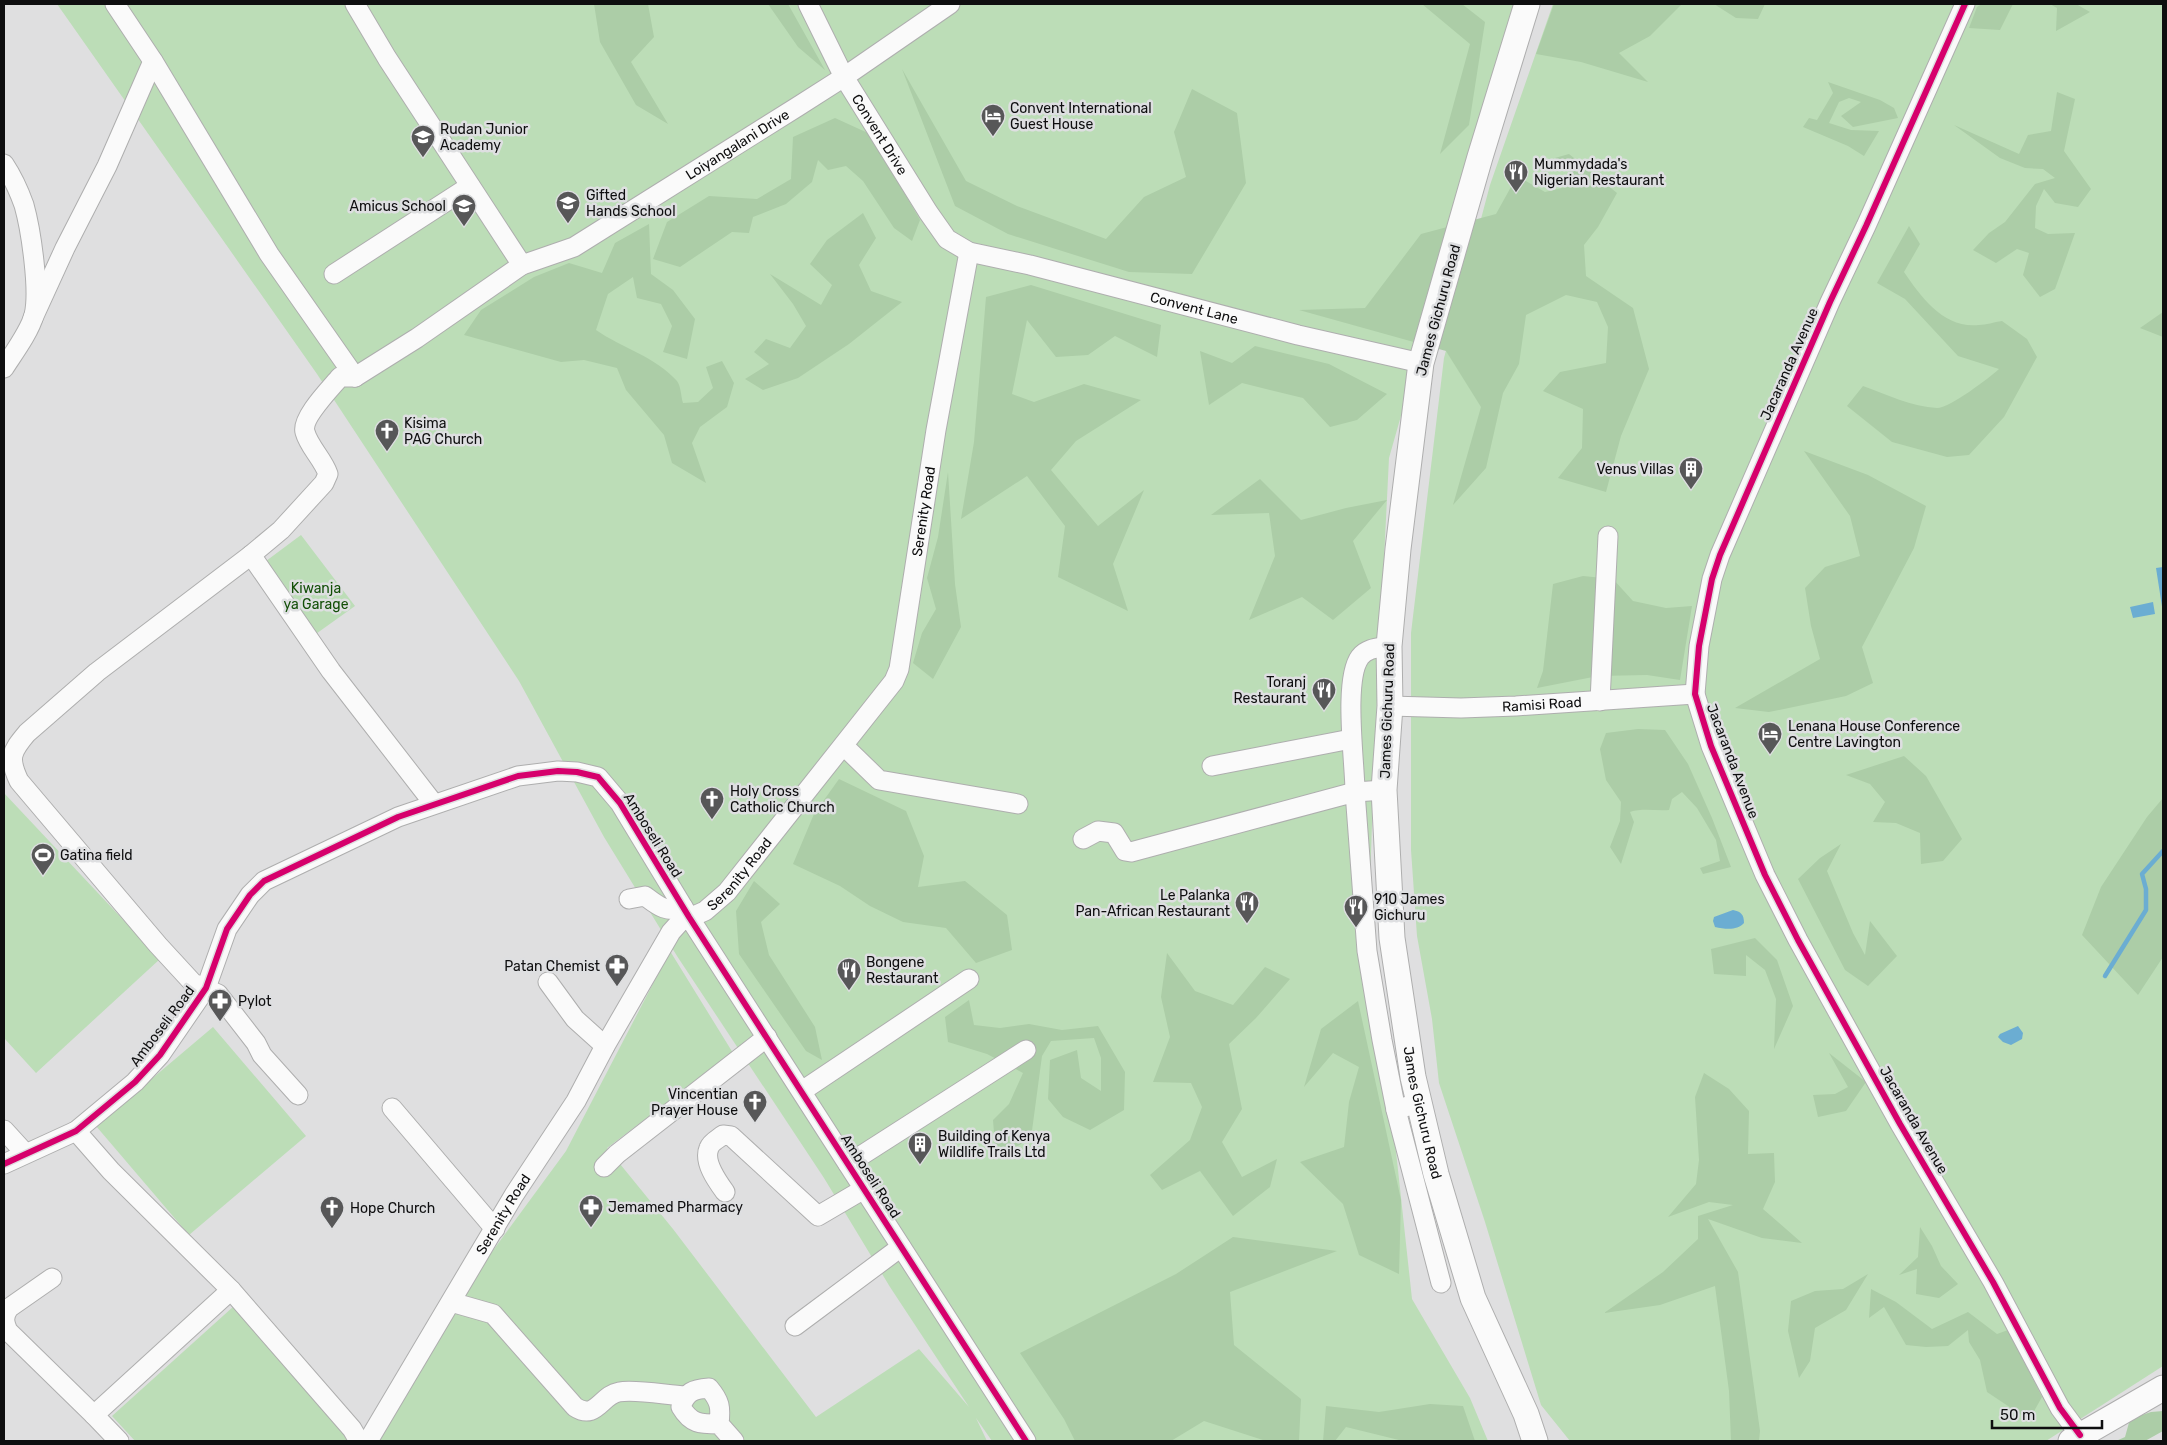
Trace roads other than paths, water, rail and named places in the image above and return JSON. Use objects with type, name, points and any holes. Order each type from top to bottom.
[{"type":"main road","name":"James Gichuru Road","points":[[1527,4],[1480,157],[1421,363],[1388,646],[1390,706],[1384,790],[1392,928],[1413,1077],[1408,1106],[1436,1174],[1473,1298],[1526,1414],[1535,1441]]},
{"type":"main road","points":[[2076,1438],[2163,1388]]},
{"type":"main road","name":"James Gichuru Road","points":[[1526,1414],[1552,1441]]},
{"type":"street","points":[[115,4],[153,61],[269,254],[355,377]]},
{"type":"street","points":[[355,4],[522,265]]},
{"type":"street","name":"Convent Drive","points":[[808,4],[844,77],[942,233],[969,252]]},
{"type":"street","name":"Loiyangalani Drive","points":[[251,555],[281,530],[324,483],[328,474],[325,464],[305,433],[305,426],[312,412],[340,377],[355,377],[417,338],[522,265],[574,247],[844,77],[950,4]]},
{"type":"street","name":"Jacaranda Avenue","points":[[1966,4],[1814,337],[1720,555],[1712,579],[1699,646],[1695,694],[1712,746],[1754,851],[1798,940],[1900,1124],[1942,1192],[1993,1282],[2076,1438]]},
{"type":"street","points":[[4,368],[33,318],[65,248],[108,166],[153,61]]},
{"type":"street","points":[[4,164],[10,173],[24,206],[34,277],[36,304],[33,318]]},
{"type":"street","points":[[334,274],[470,186]]},
{"type":"street","name":"Convent Lane","points":[[969,252],[1030,265],[1298,335],[1421,363]]},
{"type":"street","name":"Serenity Road","points":[[368,1441],[495,1229],[576,1101],[605,1046],[671,932],[686,912],[705,911],[727,892],[889,690],[899,669],[933,448],[969,252]]},
{"type":"street","points":[[1600,700],[1608,536]]},
{"type":"street","points":[[298,1095],[262,1055],[256,1043],[218,994],[193,983],[158,945],[19,781],[12,766],[9,749],[17,744],[84,683],[251,555],[331,671],[434,804]]},
{"type":"street","points":[[1388,646],[1366,652],[1357,662],[1354,682],[1351,739],[1355,770],[1367,950],[1372,986],[1408,1106],[1441,1283]]},
{"type":"street","name":"Ramisi Road","points":[[1390,706],[1461,708],[1695,694]]},
{"type":"street","points":[[1212,766],[1351,739]]},
{"type":"street","points":[[844,746],[880,780],[1018,804]]},
{"type":"street","name":"Amboseli Road","points":[[4,1164],[25,1152],[76,1131],[136,1082],[160,1055],[206,988],[227,928],[250,896],[264,882],[368,830],[434,804],[518,776],[558,771],[577,772],[598,777],[620,803],[686,912],[901,1247],[1018,1439]]},
{"type":"street","points":[[1083,838],[1098,831],[1114,833],[1125,851],[1131,852],[1355,792],[1384,790]]},
{"type":"street","points":[[629,899],[645,896],[665,909],[686,912]]},
{"type":"street","points":[[802,1092],[969,979]]},
{"type":"street","points":[[548,982],[574,1019],[605,1046]]},
{"type":"street","points":[[1372,986],[1399,984]]},
{"type":"street","points":[[604,1167],[616,1154],[766,1037]]},
{"type":"street","points":[[848,1164],[1026,1050]]},
{"type":"street","points":[[392,1108],[495,1229]]},
{"type":"street","points":[[4,1130],[25,1152]]},
{"type":"street","points":[[76,1131],[111,1171],[232,1290],[352,1429],[359,1441]]},
{"type":"street","points":[[725,1192],[715,1179],[710,1166],[708,1149],[712,1143],[723,1135],[731,1136],[818,1216],[864,1189]]},
{"type":"street","points":[[795,1326],[901,1247]]},
{"type":"street","points":[[52,1278],[9,1308],[4,1315],[5,1324],[8,1331],[119,1441]]},
{"type":"street","points":[[94,1415],[232,1290]]},
{"type":"street","points":[[451,1302],[493,1314],[582,1412],[589,1411],[617,1392],[685,1396]]},
{"type":"street","points":[[719,1424],[703,1424],[688,1418],[681,1407],[685,1396],[695,1389],[708,1388],[718,1399],[720,1411],[719,1424],[734,1441]]},
{"type":"water","points":[[2163,567],[2163,613],[2156,568]]},
{"type":"water","points":[[2153,602],[2155,614],[2133,618],[2130,607]]},
{"type":"water","points":[[1733,910],[1742,914],[1744,923],[1741,926],[1727,929],[1715,927],[1714,917]]},
{"type":"water","points":[[2018,1026],[2023,1033],[2022,1039],[2011,1045],[2003,1042],[1998,1037],[2000,1034]]},
{"type":"waterway","points":[[2105,976],[2146,910],[2146,889],[2142,874],[2163,851]]},
{"type":"place","name":"Convent International Guest House","points":[[993,137]]},
{"type":"place","name":"Rudan Junior Academy","points":[[423,158]]},
{"type":"place","name":"Mummydada's Nigerian Restaurant","points":[[1516,193]]},
{"type":"place","name":"Gifted Hands School","points":[[568,224]]},
{"type":"place","name":"Amicus School","points":[[464,227]]},
{"type":"place","name":"Kisima PAG Church","points":[[387,452]]},
{"type":"place","name":"Venus Villas","points":[[1691,490]]},
{"type":"place","name":"Toranj Restaurant","points":[[1324,711]]},
{"type":"place","name":"Lenana House Conference Centre Lavington","points":[[1770,755]]},
{"type":"place","name":"Holy Cross Catholic Church","points":[[712,820]]},
{"type":"place","name":"Gatina field","points":[[43,876]]},
{"type":"place","name":"Le Palanka Pan-African Restaurant","points":[[1247,924]]},
{"type":"place","name":"910 James Gichuru","points":[[1356,928]]},
{"type":"place","name":"Patan Chemist","points":[[617,987]]},
{"type":"place","name":"Bongene Restaurant","points":[[849,991]]},
{"type":"place","name":"Pylot","points":[[220,1022]]},
{"type":"place","name":"Vincentian Prayer House","points":[[755,1123]]},
{"type":"place","name":"Building of Kenya Wildlife Trails Ltd","points":[[920,1165]]},
{"type":"place","name":"Jemamed Pharmacy","points":[[591,1228]]},
{"type":"place","name":"Hope Church","points":[[332,1229]]},
{"type":"park label","name":"Kiwanja ya Garage","points":[[316,596]]}]
